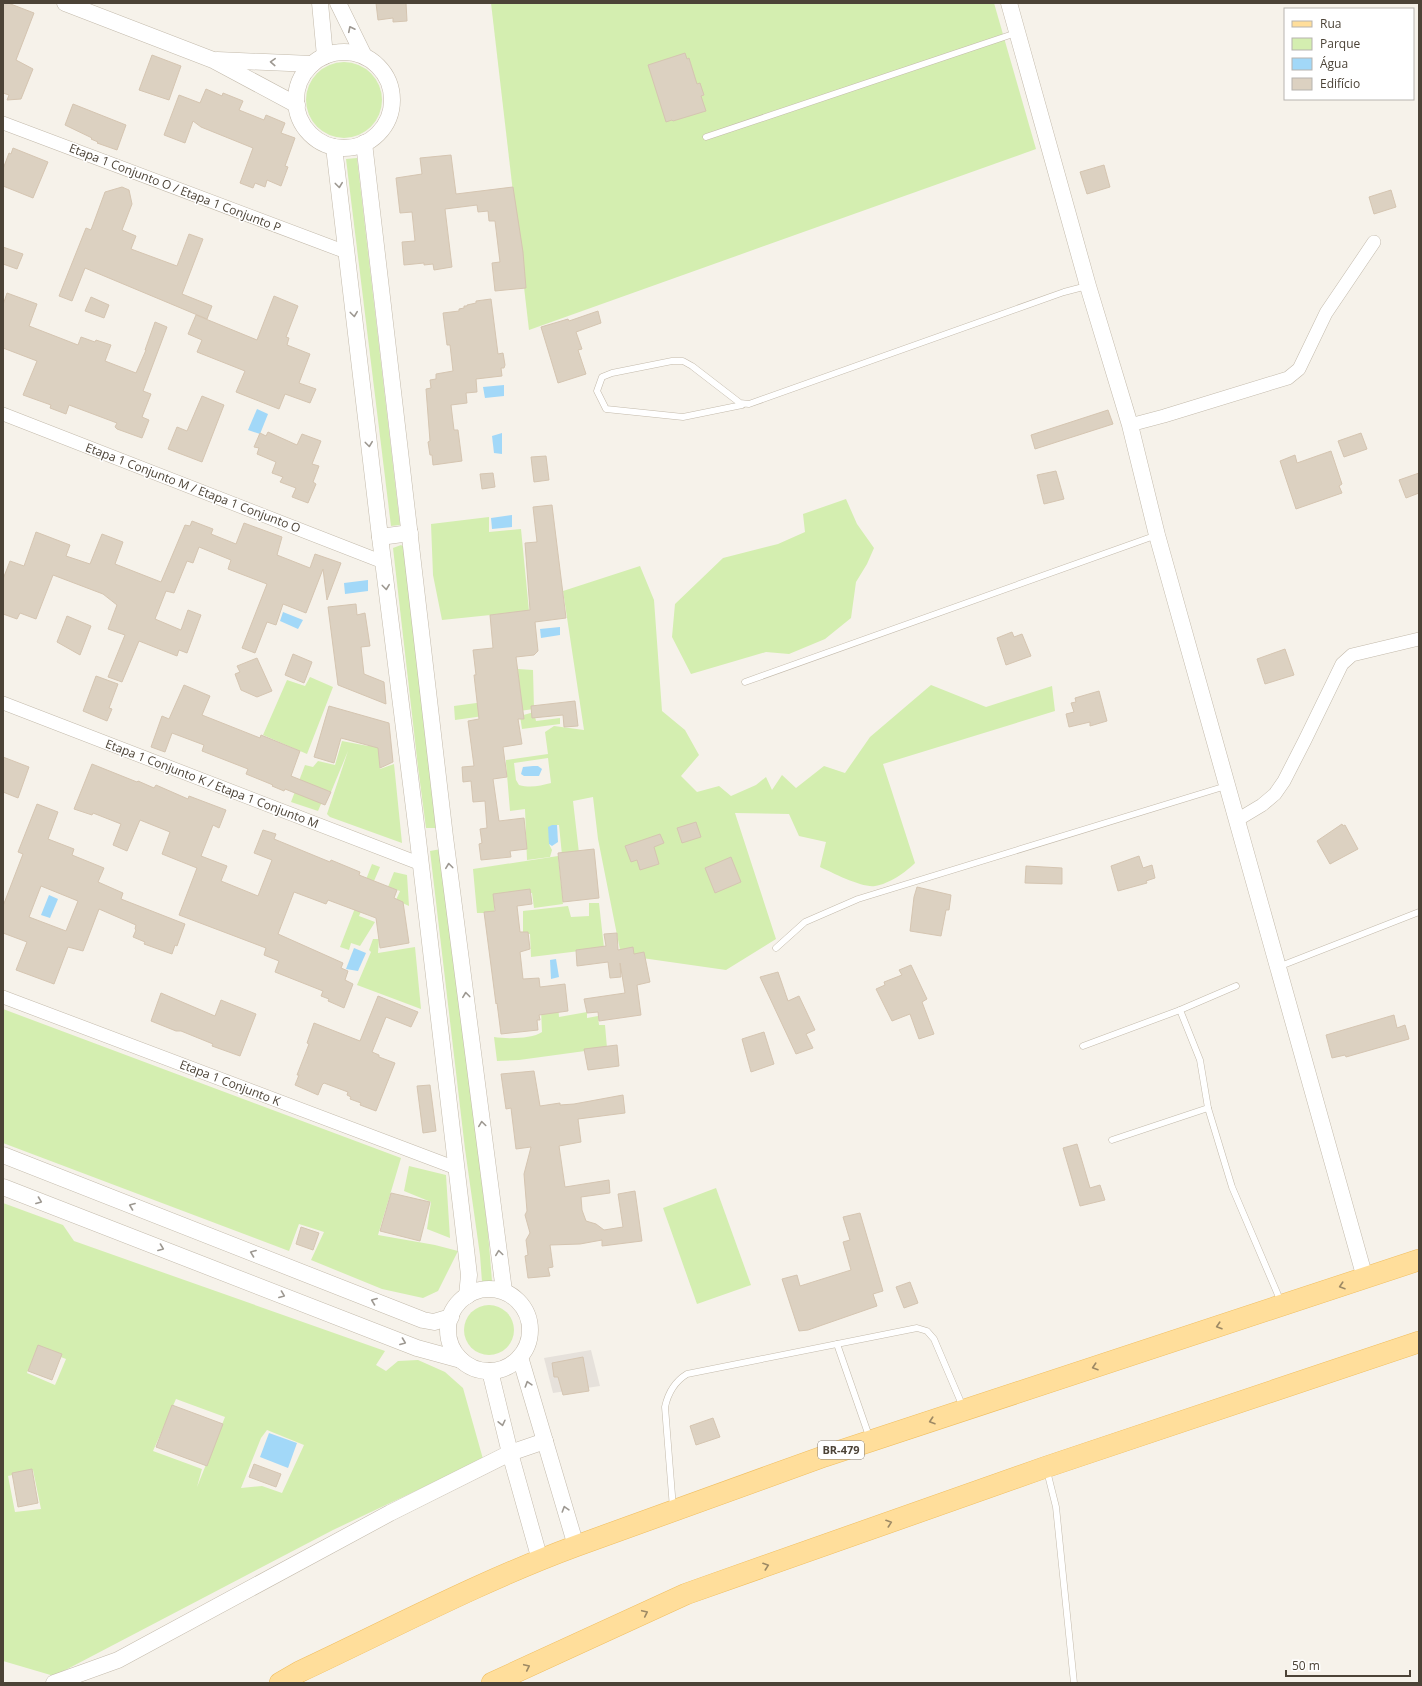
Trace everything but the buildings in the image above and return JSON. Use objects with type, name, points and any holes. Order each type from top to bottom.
[{"type":"main road","name":"BR-479","points":[[280,1683],[300,1672],[540,1560],[576,1546],[825,1456],[1419,1260]]},
{"type":"main road","points":[[492,1683],[686,1594],[1046,1467],[1419,1342]]},
{"type":"street","points":[[65,3],[213,60],[296,105]]},
{"type":"street","points":[[213,60],[319,60],[345,52],[364,56],[377,64],[386,77],[391,91],[391,107],[387,122],[377,134],[364,143],[350,147],[334,147],[320,142],[309,132],[300,120],[296,105],[297,90],[302,76],[319,60],[320,3]]},
{"type":"street","points":[[338,3],[364,56]]},
{"type":"street","points":[[1009,3],[1088,286],[1130,425],[1156,535],[1365,1278]]},
{"type":"street","name":"Etapa 1 Conjunto O / Etapa 1 Conjunto P","points":[[3,123],[346,252]]},
{"type":"street","points":[[364,143],[445,837],[504,1291]]},
{"type":"street","points":[[334,147],[382,562],[421,864],[469,1275],[467,1296]]},
{"type":"street","points":[[1130,425],[1288,378],[1294,374],[1299,369],[1326,313],[1374,242]]},
{"type":"street","name":"Etapa 1 Conjunto M / Etapa 1 Conjunto O","points":[[3,414],[382,562]]},
{"type":"street","points":[[380,538],[410,533]]},
{"type":"street","points":[[1237,820],[1275,794],[1284,781],[1306,740],[1342,664],[1352,655],[1419,639]]},
{"type":"street","name":"Etapa 1 Conjunto K / Etapa 1 Conjunto M","points":[[3,703],[421,864]]},
{"type":"street","points":[[418,840],[445,837]]},
{"type":"street","name":"Etapa 1 Conjunto K","points":[[3,997],[456,1168]]},
{"type":"street","points":[[3,1155],[422,1320],[434,1322],[451,1317]]},
{"type":"street","points":[[3,1187],[417,1348],[461,1360],[474,1368],[490,1371],[506,1367],[520,1357],[528,1343],[530,1328],[527,1313],[518,1300],[504,1291],[492,1289],[479,1290],[467,1296],[457,1305],[451,1317],[448,1332],[452,1347],[461,1360]]},
{"type":"street","points":[[520,1357],[576,1546]]},
{"type":"street","points":[[490,1371],[510,1453],[540,1560]]},
{"type":"street","points":[[54,1683],[118,1660],[390,1513],[510,1453],[545,1441]]},
{"type":"lane","points":[[706,137],[1017,32]]},
{"type":"lane","points":[[742,404],[692,366],[678,360],[612,373],[602,377],[597,392],[606,409],[683,417],[757,401],[1064,292],[1088,286]]},
{"type":"lane","points":[[745,682],[1156,535]]},
{"type":"lane","points":[[776,948],[805,922],[858,899],[1227,786]]},
{"type":"lane","points":[[1278,967],[1419,912]]},
{"type":"lane","points":[[1083,1046],[1180,1010],[1236,986]]},
{"type":"lane","points":[[1180,1010],[1200,1060],[1208,1108],[1232,1187],[1282,1305]]},
{"type":"lane","points":[[1112,1140],[1208,1108]]},
{"type":"lane","points":[[673,1511],[665,1407],[667,1396],[680,1379],[687,1374],[917,1328],[927,1331],[934,1339],[964,1410]]},
{"type":"lane","points":[[836,1344],[870,1441]]},
{"type":"lane","points":[[1046,1467],[1056,1507],[1074,1683]]},
{"type":"shaded area","points":[[591,1350],[600,1386],[553,1393],[544,1358]]},
{"type":"green space","points":[[491,3],[994,3],[1036,149],[529,330]]},
{"type":"green space","points":[[344,62],[358,65],[371,73],[379,86],[382,100],[379,114],[371,127],[358,135],[344,138],[330,135],[317,127],[309,114],[306,100],[309,86],[317,73],[330,65]]},
{"type":"green space","points":[[357,158],[400,525],[391,526],[346,159]]},
{"type":"green space","points":[[846,499],[857,524],[874,548],[867,564],[856,582],[851,618],[825,639],[789,654],[766,652],[691,674],[672,637],[675,604],[723,558],[778,544],[805,532],[803,514]]},
{"type":"green space","points":[[489,517],[489,532],[521,529],[529,611],[442,620],[433,575],[431,524]]},
{"type":"green space","points":[[401,545],[404,547],[437,828],[426,828],[418,767],[393,548]]},
{"type":"green space","points":[[640,566],[654,600],[662,711],[685,730],[699,755],[681,776],[697,792],[719,786],[731,796],[756,785],[766,777],[772,790],[782,775],[796,788],[824,766],[845,773],[870,737],[931,685],[986,707],[1052,686],[1055,711],[883,764],[915,863],[897,877],[880,885],[863,885],[820,867],[826,842],[799,836],[789,814],[735,813],[776,939],[726,970],[621,955],[598,839],[593,797],[573,801],[579,853],[562,855],[559,825],[552,825],[549,844],[552,850],[550,857],[527,860],[525,809],[510,811],[506,760],[548,754],[545,732],[554,726],[584,730],[563,591]],"holes":[[[548,758],[551,783],[535,786],[519,785],[516,780],[514,763]]]},
{"type":"green space","points":[[518,669],[533,670],[534,709],[455,720],[454,706],[506,699],[520,701]]},
{"type":"green space","points":[[310,677],[333,687],[307,754],[263,735],[287,680],[305,686]]},
{"type":"green space","points":[[534,712],[536,721],[560,718],[560,724],[522,729],[520,716]]},
{"type":"green space","points":[[377,728],[380,769],[394,764],[402,843],[330,817],[327,814],[348,751],[331,792],[327,790],[318,811],[291,802],[305,765],[313,767],[318,761],[335,765],[342,741],[368,746]]},
{"type":"green space","points":[[441,849],[488,1232],[492,1281],[482,1282],[480,1255],[465,1149],[430,851]]},
{"type":"green space","points":[[558,856],[563,904],[534,908],[532,893],[494,897],[494,913],[477,913],[473,869]]},
{"type":"green space","points":[[372,864],[380,867],[359,916],[375,922],[360,946],[351,943],[349,950],[340,947]]},
{"type":"green space","points":[[394,872],[407,875],[409,906],[396,900],[400,891],[388,887]]},
{"type":"green space","points":[[589,903],[599,903],[604,948],[531,957],[530,934],[523,934],[523,911],[568,906],[571,917],[589,916]]},
{"type":"green space","points":[[373,939],[379,939],[378,953],[415,947],[421,1009],[357,985],[371,952],[369,950]]},
{"type":"green space","points":[[558,1006],[559,1017],[587,1012],[587,1018],[598,1016],[599,1025],[605,1025],[607,1048],[519,1060],[497,1061],[494,1037],[519,1038],[538,1034],[542,1032],[541,1010]]},
{"type":"green space","points":[[3,1009],[401,1158],[378,1235],[435,1245],[458,1251],[438,1291],[423,1298],[382,1289],[311,1260],[324,1232],[299,1224],[289,1251],[3,1143]]},
{"type":"green space","points":[[409,1166],[446,1175],[450,1238],[427,1229],[431,1202],[404,1191]]},
{"type":"green space","points":[[716,1188],[751,1285],[697,1304],[663,1208]]},
{"type":"green space","points":[[3,1203],[63,1225],[74,1241],[385,1351],[376,1365],[386,1371],[398,1361],[418,1360],[445,1372],[463,1388],[483,1459],[333,1530],[54,1676],[3,1661]],"holes":[[[37,1348],[66,1359],[55,1385],[27,1373]],[[176,1399],[225,1417],[197,1487],[202,1469],[153,1451]],[[267,1430],[304,1445],[282,1493],[262,1486],[241,1488],[261,1438]],[[33,1470],[41,1509],[15,1512],[8,1476]]]},
{"type":"green space","points":[[484,1305],[494,1305],[507,1312],[514,1325],[514,1335],[507,1348],[494,1355],[484,1355],[475,1351],[468,1344],[464,1335],[464,1325],[468,1316],[475,1309]]},
{"type":"water","points":[[504,385],[504,396],[485,398],[483,387]]},
{"type":"water","points":[[257,409],[268,414],[260,434],[248,430]]},
{"type":"water","points":[[502,433],[502,454],[494,453],[492,436]]},
{"type":"water","points":[[512,515],[512,527],[492,529],[491,518]]},
{"type":"water","points":[[368,580],[368,591],[345,594],[344,583]]},
{"type":"water","points":[[283,612],[303,620],[298,629],[280,621]]},
{"type":"water","points":[[560,627],[560,635],[541,638],[540,629]]},
{"type":"water","points":[[538,766],[542,769],[539,776],[524,776],[521,774],[523,767]]},
{"type":"water","points":[[557,825],[558,842],[552,846],[549,844],[548,827]]},
{"type":"water","points":[[49,895],[58,899],[50,918],[41,915]]},
{"type":"water","points":[[354,948],[366,953],[358,971],[346,969]]},
{"type":"water","points":[[556,959],[559,977],[551,979],[550,960]]},
{"type":"water","points":[[269,1433],[297,1443],[288,1468],[260,1457]]}]
